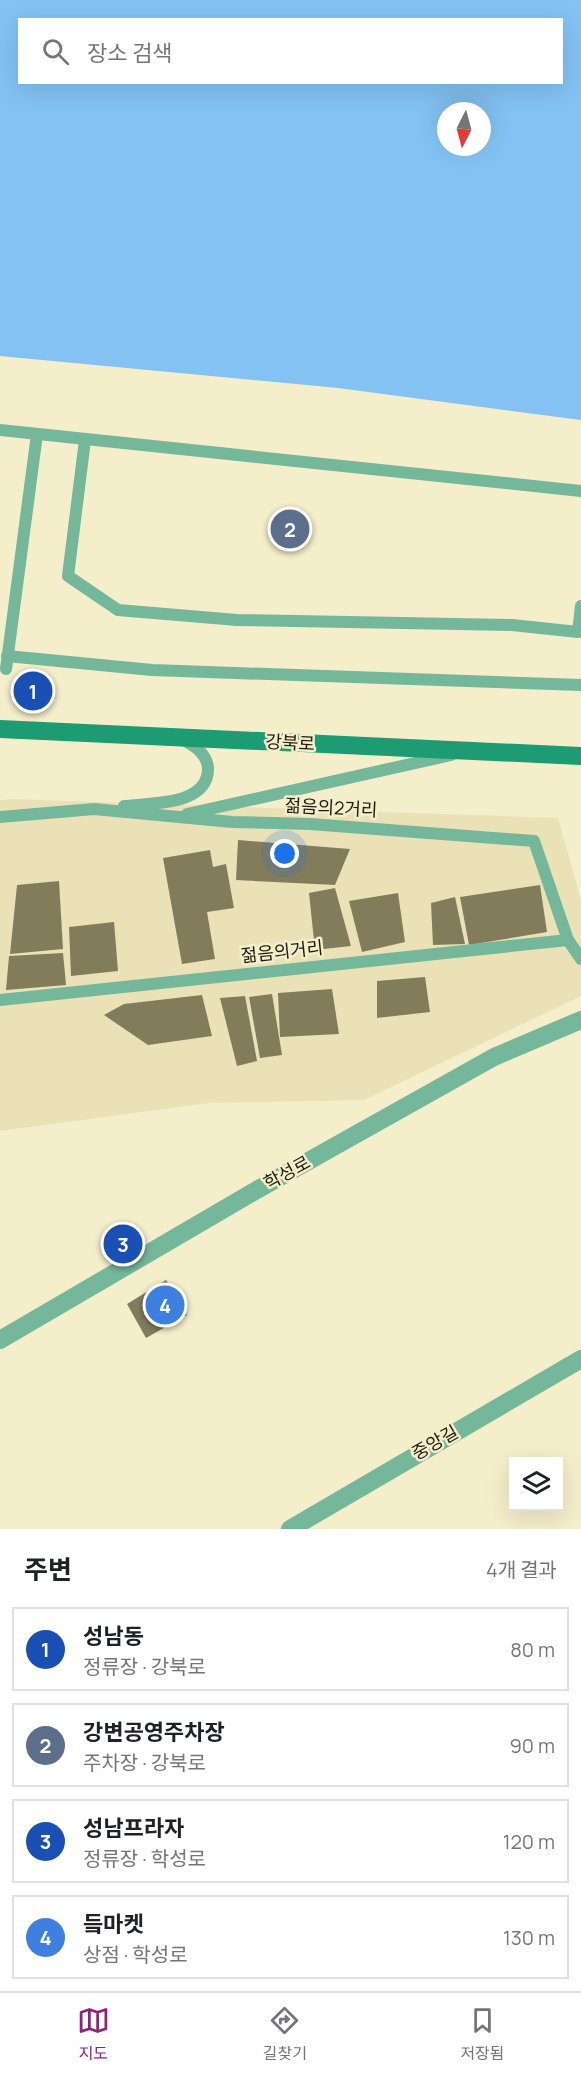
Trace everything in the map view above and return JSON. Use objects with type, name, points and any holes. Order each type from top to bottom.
[{"type":"main road","name":"강북로","points":[[0,729],[581,756]]},
{"type":"street","name":"학성로","points":[[0,1340],[255,1191],[484,1063],[581,1020]]},
{"type":"street","name":"중앙길","points":[[290,1529],[581,1359]]},
{"type":"lane","points":[[0,430],[581,491]]},
{"type":"lane","points":[[37,435],[7,662],[152,670],[581,685]]},
{"type":"lane","points":[[85,440],[68,576],[118,610],[237,620],[512,625],[578,632],[581,606]]},
{"type":"lane","points":[[94,809],[176,800],[192,795],[203,787],[208,775],[208,764],[202,753],[177,738]]},
{"type":"lane","points":[[177,816],[467,752]]},
{"type":"lane","name":"젊음의2거리","points":[[0,817],[94,809],[232,822],[310,824],[534,841],[568,940],[581,959]]},
{"type":"lane","name":"젊음의거리","points":[[0,1000],[568,940]]},
{"type":"shaded area","points":[[0,800],[558,818],[581,900],[581,996],[364,1100],[209,1103],[0,1131]]},
{"type":"water","points":[[0,0],[581,0],[581,420],[338,388],[0,356]]},
{"type":"building","points":[[238,840],[350,849],[335,885],[236,880]]},
{"type":"building","points":[[210,850],[213,867],[226,864],[234,908],[207,912],[215,959],[182,964],[163,858]]},
{"type":"building","points":[[59,881],[63,949],[10,954],[17,885]]},
{"type":"building","points":[[540,885],[547,932],[469,945],[460,897]]},
{"type":"building","points":[[335,888],[351,946],[315,950],[309,893]]},
{"type":"building","points":[[398,893],[405,942],[362,952],[349,901]]},
{"type":"building","points":[[455,897],[465,944],[433,945],[431,903]]},
{"type":"building","points":[[114,922],[118,971],[71,976],[69,927]]},
{"type":"building","points":[[63,953],[66,985],[6,990],[9,956]]},
{"type":"building","points":[[425,977],[430,1012],[377,1018],[377,981]]},
{"type":"building","points":[[332,989],[339,1034],[280,1037],[278,993]]},
{"type":"building","points":[[272,994],[282,1055],[260,1058],[249,997]]},
{"type":"building","points":[[202,995],[212,1036],[148,1045],[104,1015],[124,1004]]},
{"type":"building","points":[[245,996],[257,1061],[237,1066],[220,998]]},
{"type":"building","points":[[166,1280],[187,1315],[146,1338],[127,1304]]},
{"type":"place","name":"강변공영주차장","points":[[290,529]]},
{"type":"place","name":"성남동","points":[[33,691]]},
{"type":"place","name":"성남프라자","points":[[123,1244]]},
{"type":"place","name":"듴마켓","points":[[165,1305]]}]
